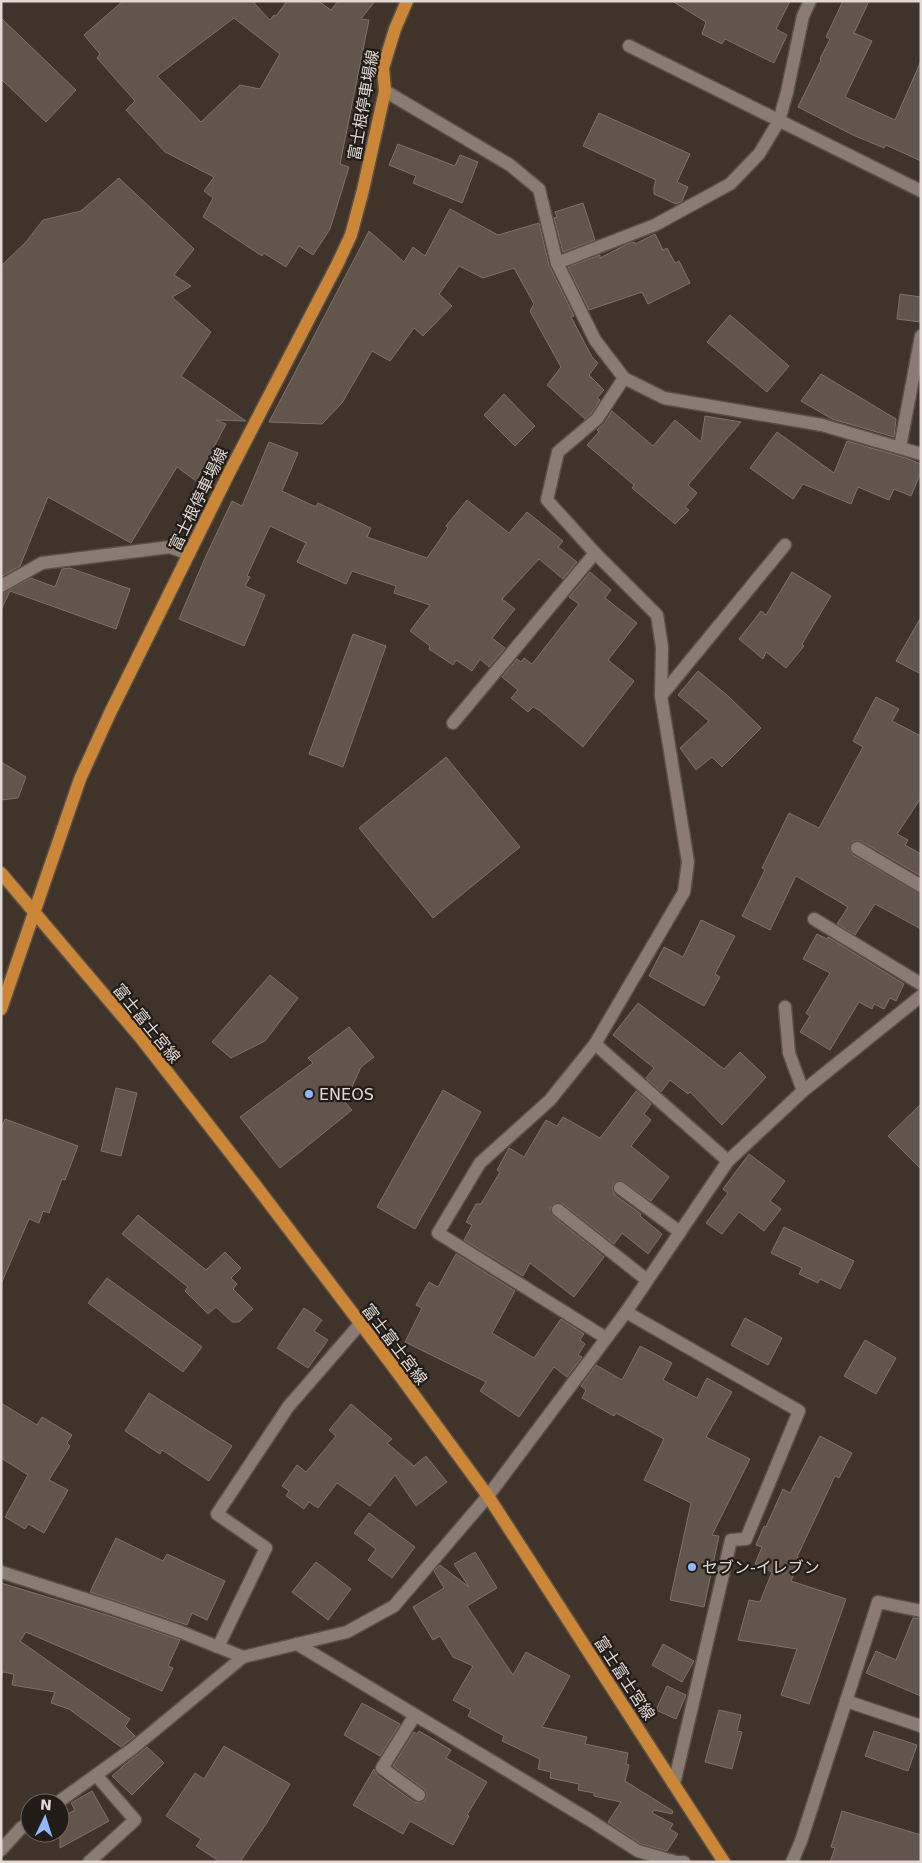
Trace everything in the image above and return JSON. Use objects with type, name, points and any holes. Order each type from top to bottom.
[{"type":"main road","name":"富士根停車場線","points":[[1,1009],[80,779],[110,713],[229,472],[351,235],[385,91],[383,68],[395,29],[408,1]]},
{"type":"main road","name":"富士富士宮線","points":[[1,873],[140,1037],[253,1182],[488,1496],[724,1862]]},
{"type":"street","points":[[557,263],[655,225],[730,184],[759,154],[779,121],[803,16],[810,1]]},
{"type":"street","points":[[629,46],[921,191]]},
{"type":"street","points":[[385,91],[510,166],[539,189],[557,263],[595,340],[624,378],[664,398],[822,425],[921,454]]},
{"type":"street","points":[[900,447],[921,336]]},
{"type":"street","points":[[606,1338],[438,1233],[480,1163],[550,1100],[596,1044],[684,892],[688,862],[661,696],[662,646],[657,616],[595,553],[547,500],[558,452],[597,419],[624,378]]},
{"type":"street","points":[[661,696],[785,545]]},
{"type":"street","points":[[1,586],[42,563],[170,547],[189,554]]},
{"type":"street","points":[[453,723],[595,553]]},
{"type":"street","points":[[857,848],[921,886]]},
{"type":"street","points":[[814,919],[921,984]]},
{"type":"street","points":[[70,1794],[132,1748],[243,1657],[347,1632],[394,1606],[488,1496],[626,1312],[728,1161],[802,1091],[921,996]]},
{"type":"street","points":[[785,1007],[788,1053],[802,1091]]},
{"type":"street","points":[[596,1044],[728,1161]]},
{"type":"street","points":[[620,1188],[680,1232]]},
{"type":"street","points":[[558,1210],[647,1280]]},
{"type":"street","points":[[626,1312],[799,1411],[746,1539],[731,1540],[674,1784]]},
{"type":"street","points":[[218,1647],[266,1548],[217,1514],[288,1408],[360,1324]]},
{"type":"street","points":[[1,1572],[113,1608],[243,1657]]},
{"type":"street","points":[[792,1862],[801,1841],[878,1602],[921,1611]]},
{"type":"street","points":[[297,1644],[588,1819],[635,1856],[684,1862]]},
{"type":"street","points":[[846,1701],[921,1726]]},
{"type":"street","points":[[415,1715],[382,1768],[419,1795]]},
{"type":"street","points":[[89,1862],[135,1820],[96,1775]]},
{"type":"street","points":[[1,1850],[20,1829]]},
{"type":"building","points":[[123,1],[257,1],[254,3],[270,20],[274,15],[276,16],[287,1],[318,1],[331,10],[338,1],[375,1],[361,19],[369,20],[340,164],[349,167],[330,229],[313,255],[299,246],[286,267],[264,253],[262,256],[203,217],[213,198],[204,191],[214,177],[165,152],[126,110],[135,101],[97,58],[100,54],[84,35]],"holes":[[[234,18],[280,54],[260,89],[240,85],[201,122],[157,76]]]},
{"type":"building","points":[[672,1],[790,1],[776,29],[787,35],[774,63],[725,39],[722,44],[702,34],[706,22]]},
{"type":"building","points":[[843,1],[869,1],[854,33],[872,41],[845,97],[895,120],[921,61],[921,161],[886,145],[884,148],[853,135],[798,107],[830,39],[826,37]]},
{"type":"building","points":[[1,18],[76,90],[46,122],[1,79]]},
{"type":"building","points":[[599,113],[690,154],[677,182],[688,187],[682,201],[676,204],[654,194],[656,180],[583,146]]},
{"type":"building","points":[[398,144],[455,166],[460,155],[478,162],[462,203],[413,183],[416,176],[389,165]]},
{"type":"building","points":[[119,178],[194,249],[174,275],[191,286],[172,297],[211,332],[181,376],[246,421],[216,420],[226,424],[196,481],[177,467],[131,543],[48,497],[20,566],[1,577],[1,266],[26,242],[43,220],[81,211]]},
{"type":"building","points":[[583,203],[595,240],[563,252],[554,218],[557,217],[555,212]]},
{"type":"building","points":[[450,209],[498,235],[539,223],[549,265],[574,316],[571,317],[592,357],[598,363],[589,375],[604,390],[597,398],[600,400],[591,414],[585,419],[547,385],[561,367],[530,311],[534,304],[514,268],[483,278],[459,266],[439,294],[452,306],[423,336],[414,328],[390,361],[372,351],[342,403],[322,424],[269,422],[369,231],[404,262],[413,247],[425,256]]},
{"type":"building","points":[[655,234],[663,250],[667,248],[675,263],[679,261],[690,283],[648,304],[642,292],[589,310],[568,267],[600,255],[600,258],[627,244],[634,242],[635,244]]},
{"type":"building","points":[[900,294],[921,297],[920,322],[897,319]]},
{"type":"building","points":[[730,315],[789,366],[767,392],[707,342]]},
{"type":"building","points":[[821,374],[896,419],[894,437],[832,419],[801,401]]},
{"type":"building","points":[[504,394],[535,426],[515,446],[484,415]]},
{"type":"building","points":[[612,411],[653,446],[675,420],[701,442],[705,416],[741,422],[688,485],[697,493],[685,507],[689,510],[675,524],[632,488],[634,485],[587,445],[599,432],[597,430],[604,424]]},
{"type":"building","points":[[777,432],[834,473],[847,441],[921,464],[921,472],[911,496],[894,489],[889,500],[858,487],[851,504],[803,484],[793,499],[750,468]]},
{"type":"building","points":[[269,442],[298,453],[282,491],[316,507],[318,503],[371,528],[367,537],[427,558],[448,528],[446,526],[467,500],[509,533],[527,512],[563,541],[558,547],[577,562],[563,579],[539,559],[502,599],[515,609],[492,638],[505,648],[489,667],[480,659],[472,671],[456,660],[453,665],[429,649],[430,646],[410,631],[430,605],[394,593],[396,586],[352,571],[346,584],[297,562],[306,543],[270,526],[247,576],[250,577],[245,586],[265,595],[244,646],[179,619],[232,501],[242,506]]},
{"type":"building","points":[[70,568],[130,589],[116,629],[10,591],[1,610],[1,594],[31,578],[55,587],[62,569]]},
{"type":"building","points":[[590,572],[611,590],[605,598],[637,623],[608,660],[634,681],[583,747],[539,710],[533,707],[528,712],[511,698],[518,690],[502,677],[517,659],[521,662],[524,658],[532,664],[579,604],[569,597]]},
{"type":"building","points":[[792,572],[831,596],[802,644],[804,646],[786,668],[766,652],[763,659],[739,639],[761,611],[766,615]]},
{"type":"building","points":[[921,617],[921,674],[896,661]]},
{"type":"building","points":[[353,634],[386,646],[343,767],[309,754]]},
{"type":"building","points":[[698,671],[728,696],[761,728],[722,767],[712,757],[696,770],[680,748],[709,721],[678,695]]},
{"type":"building","points":[[876,697],[899,709],[892,721],[921,736],[921,798],[897,834],[908,840],[905,845],[921,854],[921,876],[861,841],[853,841],[849,848],[853,855],[921,894],[921,929],[875,904],[855,935],[837,924],[848,907],[796,876],[770,930],[742,916],[765,870],[762,868],[789,813],[819,828],[863,747],[853,741]]},
{"type":"building","points":[[446,757],[520,847],[433,918],[359,828]]},
{"type":"building","points":[[1,762],[26,777],[18,798],[1,800]]},
{"type":"building","points":[[701,920],[735,936],[715,974],[720,977],[704,1006],[649,976],[664,947],[683,957]]},
{"type":"building","points":[[817,934],[827,939],[828,937],[904,984],[896,1001],[890,998],[884,1009],[874,1004],[872,1009],[859,1002],[830,1050],[800,1032],[810,1016],[806,1013],[830,973],[803,959]]},
{"type":"building","points":[[270,975],[298,998],[265,1041],[231,1058],[212,1042]]},
{"type":"building","points":[[638,1003],[724,1069],[740,1052],[766,1077],[722,1125],[690,1092],[688,1094],[670,1080],[661,1092],[646,1078],[654,1068],[613,1035]]},
{"type":"building","name":"ENEOS","points":[[349,1027],[374,1057],[361,1067],[345,1102],[352,1110],[280,1168],[240,1117],[313,1063],[308,1058]]},
{"type":"building","points":[[116,1088],[137,1093],[121,1156],[101,1151]]},
{"type":"building","points":[[443,1090],[481,1112],[415,1229],[377,1207]]},
{"type":"building","points":[[636,1091],[651,1104],[644,1114],[651,1120],[631,1146],[669,1177],[651,1201],[621,1180],[614,1183],[612,1188],[615,1195],[641,1214],[640,1216],[662,1234],[648,1254],[622,1233],[614,1244],[563,1204],[555,1203],[550,1208],[553,1216],[604,1257],[574,1297],[530,1263],[523,1276],[464,1240],[472,1225],[466,1222],[476,1204],[481,1204],[500,1172],[497,1170],[509,1148],[524,1157],[546,1120],[557,1126],[563,1117],[600,1138]]},
{"type":"building","points":[[921,1104],[921,1169],[888,1136]]},
{"type":"building","points":[[5,1119],[78,1146],[65,1180],[62,1179],[49,1213],[43,1211],[39,1223],[29,1219],[1,1284],[1,1130]]},
{"type":"building","points":[[749,1154],[785,1181],[770,1201],[781,1209],[764,1231],[739,1212],[722,1234],[706,1223],[728,1193],[723,1189]]},
{"type":"building","points":[[138,1215],[206,1270],[225,1252],[241,1268],[231,1278],[237,1284],[233,1289],[253,1309],[239,1322],[232,1322],[216,1307],[208,1314],[185,1291],[188,1287],[122,1234]]},
{"type":"building","points":[[784,1227],[854,1261],[840,1289],[820,1279],[818,1283],[799,1274],[802,1268],[771,1253]]},
{"type":"building","points":[[456,1254],[515,1291],[492,1333],[534,1358],[561,1319],[584,1334],[580,1340],[585,1344],[578,1355],[582,1357],[567,1377],[554,1367],[519,1417],[480,1391],[486,1382],[405,1342],[422,1308],[416,1305],[429,1282],[438,1287]]},
{"type":"building","points":[[107,1278],[202,1347],[183,1372],[88,1303]]},
{"type":"building","points":[[304,1308],[322,1320],[314,1331],[328,1340],[308,1368],[277,1348]]},
{"type":"building","points":[[745,1318],[782,1338],[768,1365],[731,1345]]},
{"type":"building","points":[[865,1340],[896,1358],[876,1394],[844,1376]]},
{"type":"building","points":[[640,1346],[672,1363],[663,1380],[697,1398],[707,1378],[732,1392],[706,1437],[750,1459],[712,1535],[719,1536],[704,1607],[670,1600],[691,1503],[644,1480],[664,1439],[616,1413],[614,1416],[582,1398],[586,1390],[581,1386],[596,1365],[622,1380]]},
{"type":"building","points":[[149,1393],[232,1446],[209,1481],[162,1450],[160,1454],[125,1431]]},
{"type":"building","points":[[1,1403],[37,1425],[42,1417],[72,1435],[67,1443],[70,1446],[49,1480],[68,1490],[44,1533],[28,1524],[25,1529],[5,1517],[28,1475],[1,1458]]},
{"type":"building","points":[[351,1404],[392,1439],[387,1443],[414,1466],[426,1456],[447,1482],[416,1506],[395,1475],[370,1506],[337,1483],[318,1508],[309,1502],[304,1509],[286,1496],[289,1491],[282,1486],[297,1465],[306,1472],[336,1436],[329,1430]]},
{"type":"building","points":[[820,1436],[852,1453],[839,1478],[835,1476],[797,1557],[801,1559],[791,1581],[846,1599],[809,1704],[781,1695],[797,1649],[738,1640],[749,1600],[760,1602],[772,1572],[755,1564],[762,1547],[756,1545],[783,1489],[790,1493]]},
{"type":"building","points":[[369,1513],[415,1547],[392,1578],[368,1560],[376,1549],[354,1533]]},
{"type":"building","points":[[116,1538],[163,1561],[167,1554],[225,1581],[207,1620],[192,1613],[187,1625],[90,1592]]},
{"type":"building","points":[[475,1552],[497,1588],[467,1606],[513,1675],[526,1652],[570,1676],[542,1727],[587,1737],[585,1744],[628,1753],[626,1764],[629,1765],[625,1781],[673,1811],[672,1814],[654,1810],[652,1813],[673,1824],[670,1829],[678,1834],[667,1851],[641,1844],[608,1822],[621,1802],[578,1790],[579,1784],[550,1778],[551,1772],[538,1769],[540,1759],[502,1741],[504,1736],[468,1716],[471,1710],[453,1700],[473,1666],[453,1657],[440,1636],[433,1640],[413,1607],[444,1588],[434,1571],[440,1565],[469,1587],[454,1564]]},
{"type":"building","points":[[316,1562],[351,1589],[328,1620],[292,1592]]},
{"type":"building","points":[[1,1583],[110,1616],[180,1640],[168,1666],[173,1668],[162,1691],[26,1632],[20,1641],[130,1719],[125,1726],[135,1736],[121,1747],[69,1709],[51,1703],[55,1692],[12,1685],[14,1674],[3,1672],[1,1675]]},
{"type":"building","points":[[913,1618],[921,1619],[921,1696],[866,1673],[876,1651],[896,1660]]},
{"type":"building","points":[[663,1644],[694,1661],[682,1682],[652,1665]]},
{"type":"building","points":[[667,1686],[686,1695],[676,1719],[656,1710]]},
{"type":"building","points":[[362,1703],[400,1724],[380,1756],[344,1735]]},
{"type":"building","points":[[719,1710],[741,1715],[737,1731],[742,1732],[732,1769],[705,1762]]},
{"type":"building","points":[[419,1731],[451,1750],[446,1758],[487,1782],[467,1815],[469,1816],[453,1845],[410,1821],[403,1834],[353,1805],[374,1769],[377,1775],[414,1802],[419,1803],[425,1800],[427,1795],[424,1789],[393,1766],[414,1732],[417,1734]]},
{"type":"building","points":[[874,1731],[917,1745],[908,1771],[865,1756]]},
{"type":"building","points":[[224,1746],[290,1784],[240,1862],[220,1862],[196,1846],[201,1839],[166,1816],[195,1773],[204,1779]]},
{"type":"building","points":[[147,1747],[164,1763],[132,1795],[112,1776]]},
{"type":"building","points":[[92,1791],[109,1821],[70,1842],[70,1813],[75,1810],[71,1803]]},
{"type":"building","points":[[842,1811],[921,1835],[921,1862],[830,1862],[835,1848],[831,1847]]},
{"type":"building","points":[[60,1843],[69,1843],[60,1848]]},
{"type":"place","name":"ENEOS","points":[[309,1094]]},
{"type":"place","name":"セブン-イレブン","points":[[692,1567]]}]
